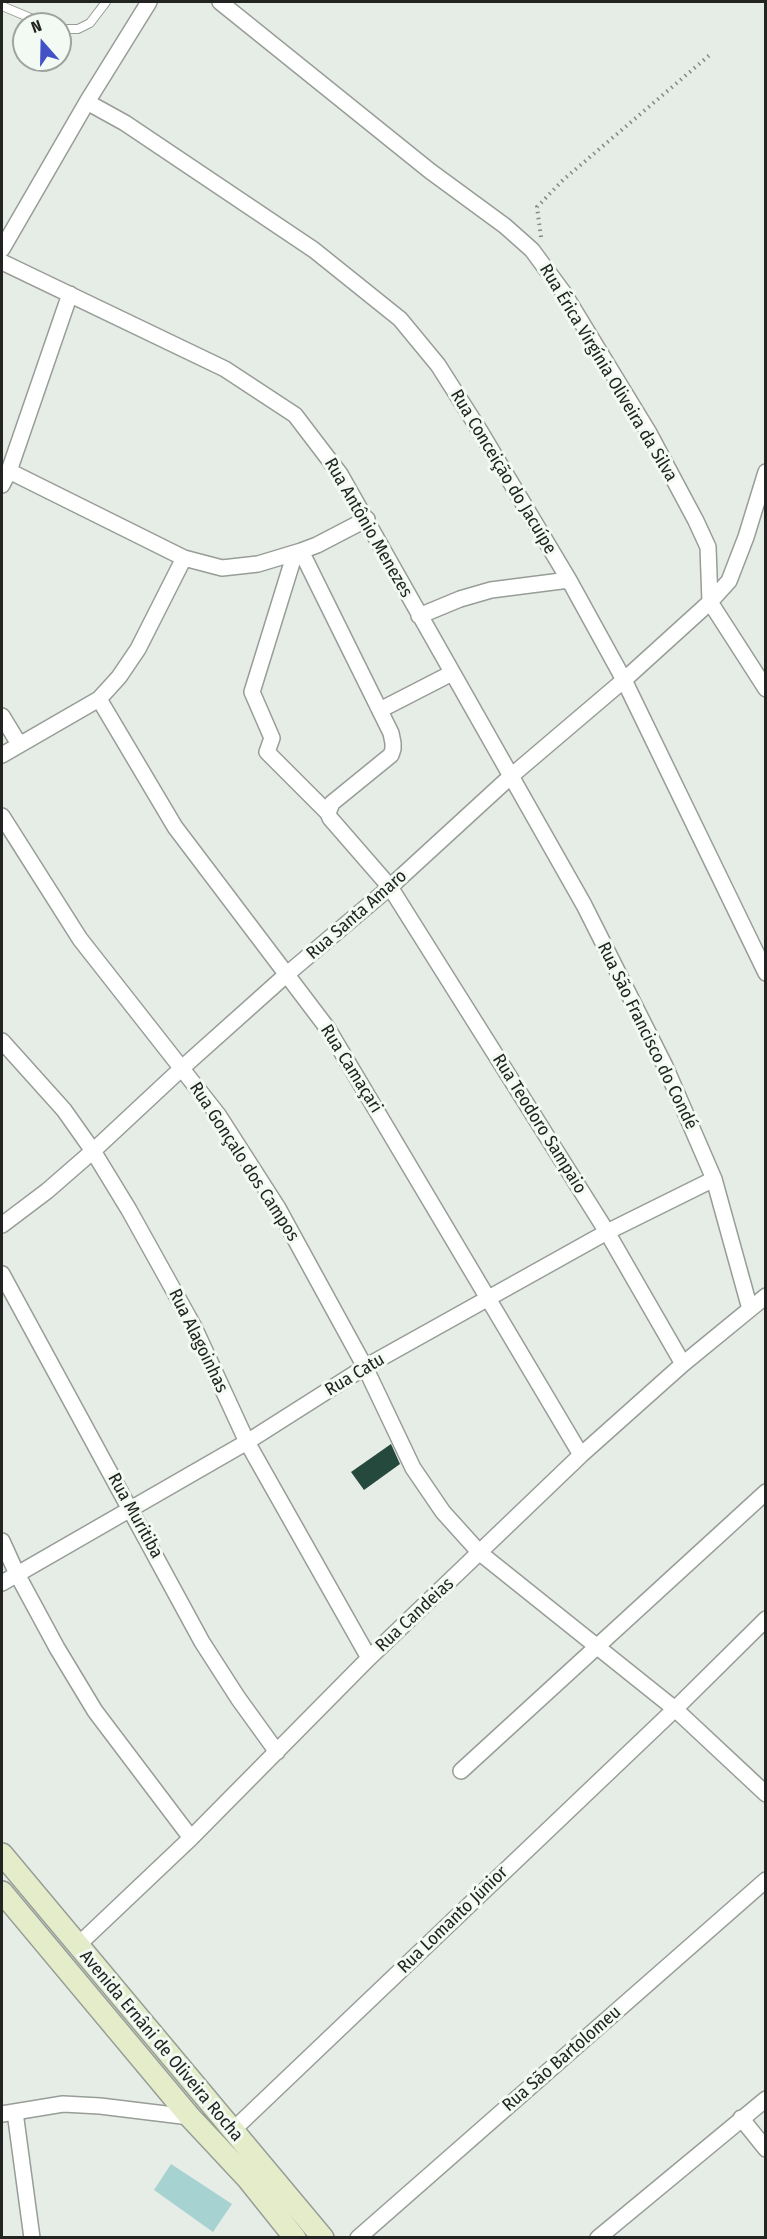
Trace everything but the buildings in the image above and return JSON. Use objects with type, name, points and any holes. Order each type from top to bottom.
[{"type":"main road","name":"Avenida Ernâni de Oliveira Rocha","points":[[2,1854],[77,1947],[322,2238]]},
{"type":"main road","name":"Avenida Ernâni de Oliveira Rocha","points":[[2,1892],[190,2117],[247,2178],[295,2238]]},
{"type":"street","points":[[2,249],[87,102],[149,2]]},
{"type":"street","name":"Rua Érica Virgínia Oliveira da Silva","points":[[220,2],[430,171],[505,226],[532,250],[563,292],[649,433],[700,530],[708,547],[710,602]]},
{"type":"street","name":"Rua Conceição do Jacuípe","points":[[87,102],[125,123],[314,250],[400,319],[438,365],[569,580],[624,680],[765,973]]},
{"type":"street","name":"Rua Antônio Menezes","points":[[2,262],[225,369],[295,415],[340,474],[510,777]]},
{"type":"street","points":[[70,294],[5,478],[184,558],[222,568],[258,564],[298,552],[366,519]]},
{"type":"street","name":"Rua Santa Amaro","points":[[2,1225],[47,1191],[93,1151],[286,975],[390,887],[510,777],[624,680],[710,602],[729,581],[746,537],[765,472]]},
{"type":"street","points":[[298,552],[380,710],[391,733],[393,749],[391,755],[332,803],[328,813]]},
{"type":"street","name":"Rua Teodoro Sampaio","points":[[298,552],[252,692],[272,738],[267,752],[328,813],[390,887],[606,1232],[683,1364]]},
{"type":"street","points":[[2,755],[99,699],[119,677],[138,649],[184,558]]},
{"type":"street","points":[[419,616],[460,599],[491,590],[569,580]]},
{"type":"street","points":[[710,602],[765,689]]},
{"type":"street","points":[[380,710],[452,674]]},
{"type":"street","name":"Rua Camaçari","points":[[99,699],[175,827],[328,1029],[581,1455]]},
{"type":"street","points":[[2,716],[19,744]]},
{"type":"street","name":"Rua São Francisco do Condé","points":[[510,777],[594,925],[665,1066],[714,1179],[750,1309]]},
{"type":"street","name":"Rua Gonçalo dos Campos","points":[[2,816],[80,939],[219,1116],[278,1208],[365,1367],[413,1468],[443,1512],[480,1553],[675,1709],[765,1794]]},
{"type":"street","name":"Rua Alagoinhas","points":[[2,1041],[64,1110],[93,1151],[129,1210],[194,1327],[247,1442],[369,1659]]},
{"type":"street","name":"Rua Catu","points":[[2,1583],[247,1442],[365,1367],[606,1232],[714,1179]]},
{"type":"street","name":"Rua Muritiba","points":[[2,1274],[202,1642],[238,1698],[277,1752]]},
{"type":"street","name":"Rua Candeias","points":[[77,1947],[191,1838],[369,1659],[581,1455],[683,1364],[765,1296]]},
{"type":"street","points":[[461,1771],[765,1492]]},
{"type":"street","points":[[2,1541],[17,1575],[95,1711],[191,1838]]},
{"type":"street","name":"Rua Lomanto Júnior","points":[[232,2131],[675,1709],[765,1618]]},
{"type":"street","name":"Rua São Bartolomeu","points":[[358,2238],[765,1880]]},
{"type":"street","points":[[598,2238],[765,2099]]},
{"type":"street","points":[[32,2238],[8,2114],[63,2104],[190,2117]]},
{"type":"street","points":[[741,2118],[765,2149]]},
{"type":"lane","points":[[72,28],[90,23],[106,2]]},
{"type":"lane","points":[[2,6],[16,12]]},
{"type":"path","points":[[544,267],[537,207],[563,180],[712,52]]},
{"type":"water","points":[[171,2164],[232,2204],[213,2232],[154,2190]]}]
